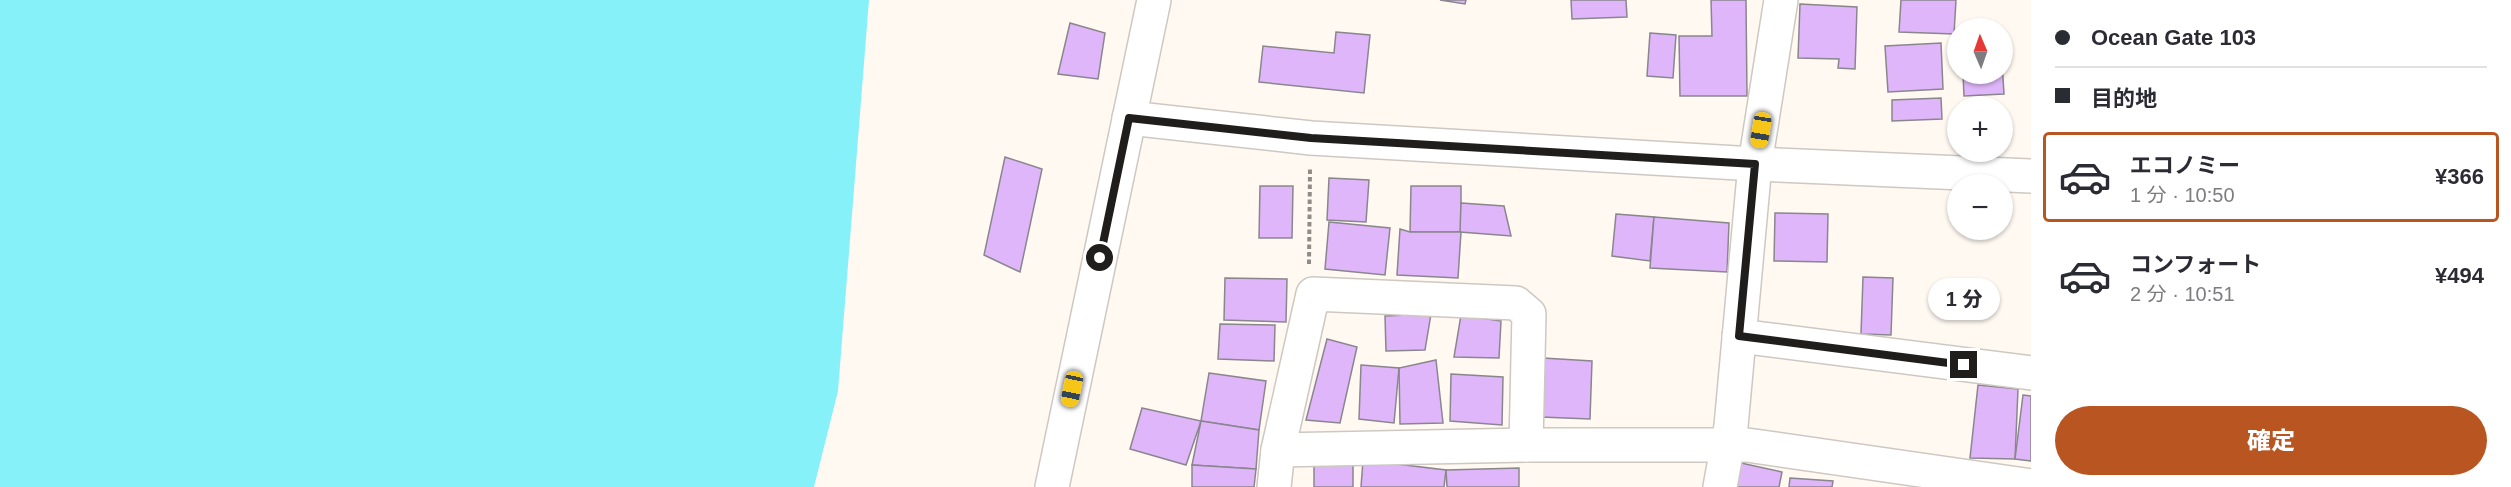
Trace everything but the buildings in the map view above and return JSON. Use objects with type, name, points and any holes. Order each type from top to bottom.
[{"type":"street","points":[[1052,487],[1154,0]]},
{"type":"street","points":[[1720,487],[1731,426],[1755,164],[1781,0]]},
{"type":"street","points":[[1129,118],[1311,138],[1755,164],[2031,176]]},
{"type":"street","points":[[1274,487],[1278,450],[1313,294],[1516,303],[1529,314],[1526,445]]},
{"type":"street","points":[[1739,336],[2031,373]]},
{"type":"street","points":[[1278,450],[1526,445],[1747,445],[2031,486]]},
{"type":"path","points":[[1311,138],[1309,280],[1313,294]]},
{"type":"water","points":[[0,0],[869,0],[838,391],[814,487],[0,487]]},
{"type":"route","points":[[1100,258],[1129,118],[1311,138],[1755,164],[1739,336],[1964,365]]}]
